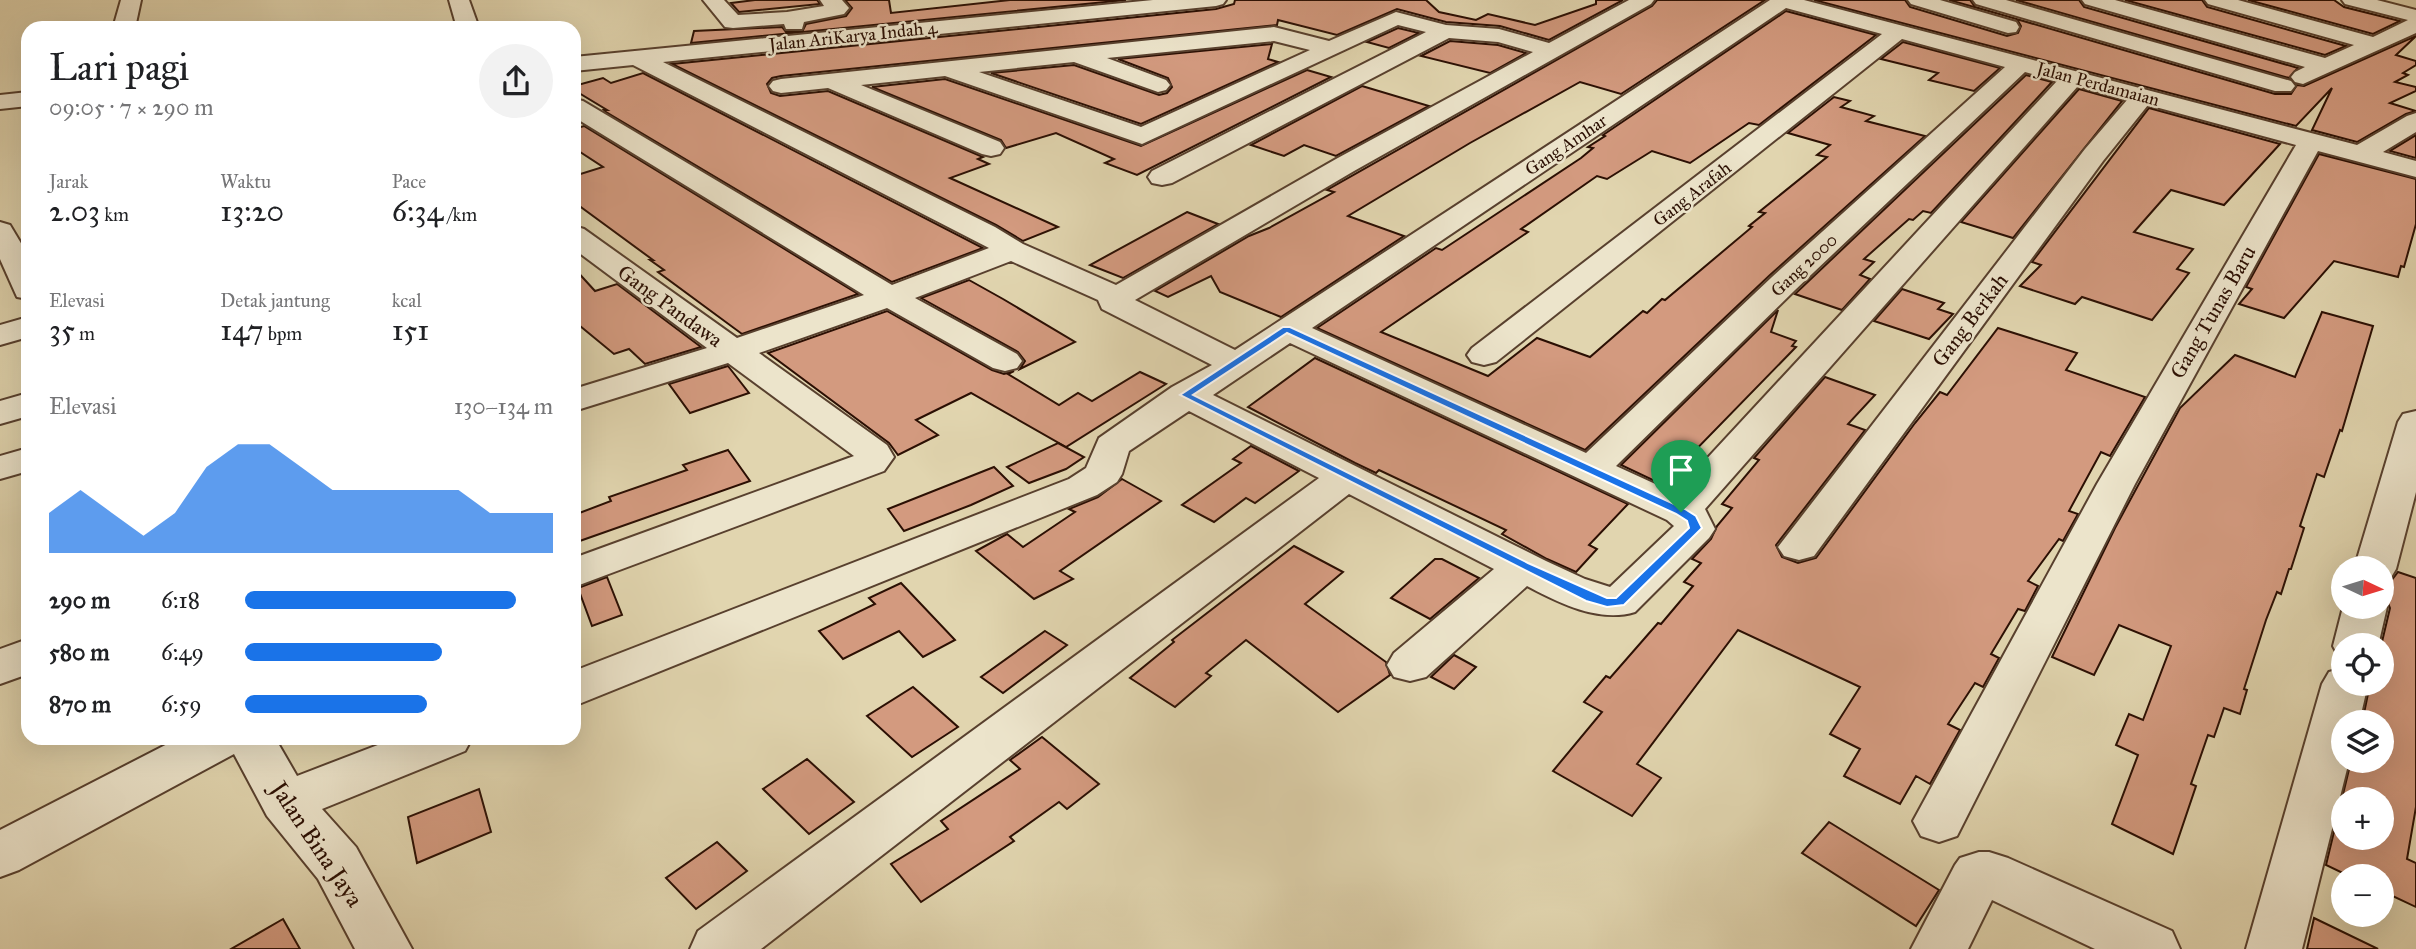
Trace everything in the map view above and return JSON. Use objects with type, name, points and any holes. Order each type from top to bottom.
[{"type":"street","points":[[126,21],[131,0]]},
{"type":"street","points":[[459,0],[466,21]]},
{"type":"street","points":[[713,0],[733,22],[837,10],[839,8],[830,0]]},
{"type":"street","points":[[1235,363],[1113,302],[1333,172],[1644,0]]},
{"type":"street","name":"Jalan Perdamaian","points":[[1782,0],[2416,169]]},
{"type":"street","name":"Gang Amhar","points":[[581,686],[1083,486],[1102,474],[1112,446],[1185,395],[1782,0]]},
{"type":"street","points":[[1918,0],[2111,59]]},
{"type":"street","points":[[1983,0],[2283,86]]},
{"type":"street","points":[[2092,0],[2326,66]]},
{"type":"street","points":[[2215,0],[2375,44]]},
{"type":"street","points":[[2352,0],[2416,16]]},
{"type":"street","name":"Jalan AriKarya Indah 4","points":[[581,63],[797,42],[1085,6],[1127,8],[1205,1]]},
{"type":"street","points":[[2025,12],[2058,3]]},
{"type":"street","points":[[1127,8],[1156,46]]},
{"type":"street","points":[[793,17],[797,42]]},
{"type":"street","points":[[945,68],[1142,136],[1396,18],[1446,31],[1481,33],[1553,51]]},
{"type":"street","points":[[2214,115],[2416,25]]},
{"type":"street","points":[[1162,177],[1446,31]]},
{"type":"street","name":"Gang Arafah","points":[[1484,355],[1898,32]]},
{"type":"street","points":[[781,86],[1279,33],[1330,48]]},
{"type":"street","points":[[1077,55],[1158,85]]},
{"type":"street","points":[[635,57],[985,233],[1012,250],[1118,297]]},
{"type":"street","name":"Gang 2000","points":[[1591,469],[1783,284],[2021,64]]},
{"type":"street","points":[[1681,512],[2073,78]]},
{"type":"street","points":[[830,80],[991,148]]},
{"type":"street","name":"Gang Berkah","points":[[1799,547],[2094,155],[2143,96]]},
{"type":"street","points":[[0,102],[21,100]]},
{"type":"street","points":[[581,110],[892,298],[1005,361]]},
{"type":"street","points":[[2361,154],[2416,121]]},
{"type":"street","name":"Gang Tunas Baru","points":[[1939,821],[2116,484],[2311,141]]},
{"type":"street","points":[[0,231],[16,277]]},
{"type":"street","name":"Gang Pandawa","points":[[581,240],[874,453],[871,463],[581,570]]},
{"type":"street","points":[[581,398],[732,352],[892,298],[1012,250]]},
{"type":"street","points":[[0,335],[21,329]]},
{"type":"street","points":[[1185,395],[1524,566],[1590,598],[1607,603],[1620,602],[1696,528],[1692,519],[1681,512],[1286,329]]},
{"type":"street","points":[[0,412],[21,406]]},
{"type":"street","points":[[2379,556],[2416,422]]},
{"type":"street","points":[[0,468],[21,461]]},
{"type":"street","points":[[718,949],[1346,477]]},
{"type":"street","points":[[1410,665],[1524,566]]},
{"type":"street","points":[[0,668],[21,658]]},
{"type":"street","points":[[2274,949],[2342,696]]},
{"type":"street","points":[[0,855],[209,745]]},
{"type":"street","name":"Jalan Bina Jaya","points":[[256,745],[302,796],[384,949]]},
{"type":"street","points":[[302,796],[430,745]]},
{"type":"street","points":[[1939,949],[1979,874],[1989,874],[2152,949]]},
{"type":"building","points":[[755,0],[817,0],[820,4],[739,12],[731,3]]},
{"type":"building","points":[[845,0],[889,0],[891,13],[1010,0],[1126,0],[691,43],[694,31],[782,27],[786,32],[802,32],[806,24],[846,16],[852,8]]},
{"type":"building","points":[[1235,0],[1426,0],[1439,12],[1476,20],[1488,14],[1535,25],[1596,4],[1596,0],[1623,0],[1549,40],[1500,26],[1446,22],[1397,9],[1337,35],[1278,20],[1277,25],[781,76],[772,78],[767,84],[771,93],[780,96],[828,91],[983,157],[978,159],[989,164],[950,178],[1058,227],[1023,241],[996,225],[672,64],[1216,9],[1234,4]]},
{"type":"building","points":[[1657,0],[1765,0],[1621,94],[1580,82],[1470,143],[1348,216],[1404,236],[1281,317],[1220,292],[1211,276],[1168,297],[1155,291],[1249,236],[1334,192],[1327,190],[1652,6]]},
{"type":"building","points":[[1814,0],[1905,0],[1910,7],[2007,36],[2018,33],[2021,26],[2017,19],[2275,94],[2291,94],[2297,85],[2304,86],[2416,36],[2396,55],[2416,61],[2416,65],[2403,73],[2408,75],[2395,82],[2416,87],[2416,91],[2390,103],[2416,111],[2357,142],[2312,130],[2332,88],[2296,126]]},
{"type":"building","points":[[1949,0],[1970,0],[1975,7],[2000,14]]},
{"type":"building","points":[[2016,0],[2079,0],[2084,7],[2298,68],[2289,78]]},
{"type":"building","points":[[2125,0],[2202,0],[2207,7],[2346,46],[2325,55]]},
{"type":"building","points":[[2248,0],[2334,0],[2344,7],[2400,21],[2373,34]]},
{"type":"building","points":[[1786,11],[1876,35],[1759,125],[1749,123],[1690,163],[1652,151],[1607,179],[1597,176],[1521,229],[1528,232],[1381,332],[1488,376],[1537,338],[1590,357],[1643,311],[1647,313],[1662,299],[1665,300],[1752,227],[1749,226],[1765,213],[1759,212],[1827,157],[1817,155],[1830,145],[1788,133],[1834,97],[1850,101],[1841,107],[1874,116],[1866,121],[1925,136],[1770,275],[1585,450],[1317,328],[1436,248],[1442,250],[1581,158],[1593,148],[1588,147],[1605,136],[1603,135]]},
{"type":"building","points":[[1398,28],[1419,33],[1389,48],[1367,42]]},
{"type":"building","points":[[1450,41],[1498,45],[1526,53],[1490,73],[1421,56]]},
{"type":"building","points":[[1903,42],[2000,68],[1974,91],[1929,80],[1938,73],[1881,59]]},
{"type":"building","points":[[1272,44],[1268,59],[1278,62],[1141,124],[991,73],[1074,65],[1159,95],[1167,93],[1172,87],[1168,78],[1118,59]]},
{"type":"building","points":[[1307,70],[1331,77],[1137,175],[1105,163],[1114,159],[1056,133],[1006,148],[1001,140],[872,87],[945,79],[1141,146]]},
{"type":"building","points":[[643,73],[983,248],[892,282],[606,112],[604,110],[607,110],[581,94],[581,84],[603,78],[611,83]]},
{"type":"building","points":[[2026,75],[2052,82],[1931,213],[1923,211],[1913,220],[1909,219],[1864,259],[1874,262],[1860,275],[1870,279],[1842,310],[1795,294]]},
{"type":"building","points":[[1362,86],[1429,106],[1336,156],[1304,145],[1284,156],[1251,145]]},
{"type":"building","points":[[2079,89],[2122,101],[2013,238],[1961,222]]},
{"type":"building","points":[[2149,108],[2280,144],[2224,205],[2171,190],[2134,232],[2193,249],[2177,269],[2189,273],[2152,320],[2082,297],[2075,304],[2020,286],[2041,265],[2032,262]]},
{"type":"building","points":[[584,126],[858,294],[742,334],[658,272],[664,270],[581,207],[581,174],[603,167],[581,153],[581,127]]},
{"type":"building","points":[[2416,135],[2416,158],[2390,151]]},
{"type":"building","points":[[2319,154],[2416,179],[2416,224],[2404,267],[2401,266],[2398,277],[2334,261],[2284,318],[2239,304],[2252,289],[2246,287]]},
{"type":"building","points":[[1187,212],[1218,224],[1123,278],[1090,265]]},
{"type":"building","points":[[581,276],[595,291],[617,284],[701,347],[645,364],[629,349],[614,354],[581,327]]},
{"type":"building","points":[[969,280],[1075,342],[1020,369],[1025,361],[1018,352],[921,298]]},
{"type":"building","points":[[1902,289],[1944,303],[1938,309],[1953,314],[1929,339],[1874,321]]},
{"type":"building","points":[[1778,310],[1771,332],[1796,341],[1792,346],[1796,347],[1680,466],[1677,464],[1659,483],[1621,465]]},
{"type":"building","points":[[887,311],[992,370],[1004,374],[1014,371],[1008,374],[1059,405],[1078,393],[1092,401],[1140,372],[1166,384],[1066,447],[971,393],[916,420],[938,435],[898,455],[889,443],[768,353]]},
{"type":"building","points":[[2322,312],[2373,326],[2342,431],[2340,430],[2324,477],[2317,474],[2300,526],[2304,528],[2291,569],[2281,594],[2277,592],[2266,620],[2244,689],[2247,690],[2240,714],[2224,708],[2214,737],[2208,735],[2191,784],[2196,786],[2173,854],[2112,824],[2138,755],[2116,745],[2129,714],[2143,720],[2171,646],[2119,625],[2094,675],[2052,657],[2115,528],[2180,408],[2235,355],[2295,377]]},
{"type":"building","points":[[1998,328],[2077,353],[2066,370],[2145,397],[2110,456],[2101,452],[2069,511],[2078,514],[2063,541],[2059,539],[2028,581],[2038,586],[2025,611],[2018,609],[1991,654],[1999,658],[1983,687],[1975,683],[1948,724],[1960,730],[1930,784],[1916,776],[1900,804],[1844,776],[1860,749],[1830,734],[1860,687],[1738,630],[1637,764],[1661,778],[1632,816],[1553,771],[1602,712],[1584,702],[1606,676],[1610,678],[1658,623],[1661,624],[1693,586],[1684,582],[1701,563],[1692,559],[1711,539],[1717,526],[1732,508],[1722,504],[1759,460],[1754,458],[1825,377],[1875,395],[1848,424],[1865,430],[1776,545],[1782,557],[1798,563],[1816,558],[1915,423],[1940,392],[1947,395]]},
{"type":"building","points":[[1315,358],[1628,504],[1589,545],[1597,549],[1576,572],[1547,559],[1502,534],[1506,530],[1379,470],[1376,473],[1355,463],[1248,407]]},
{"type":"building","points":[[728,366],[749,393],[690,413],[669,384]]},
{"type":"building","points":[[1058,443],[1084,457],[1066,469],[1029,483],[1007,467]]},
{"type":"building","points":[[1251,446],[1299,471],[1255,503],[1246,498],[1214,522],[1182,505],[1241,463],[1233,459]]},
{"type":"building","points":[[728,450],[750,481],[581,541],[581,512],[611,501],[609,497],[687,470],[683,465]]},
{"type":"building","points":[[994,467],[1013,486],[904,531],[888,509]]},
{"type":"building","points":[[1122,479],[1161,501],[1060,571],[1073,579],[1034,599],[976,551],[1007,534],[1023,547],[1075,512],[1069,509],[1098,497]]},
{"type":"building","points":[[1294,546],[1343,572],[1305,604],[1386,662],[1390,675],[1338,712],[1246,640],[1206,673],[1211,676],[1175,707],[1130,678],[1174,642],[1172,640]]},
{"type":"building","points":[[1435,559],[1442,559],[1479,578],[1430,619],[1391,598]]},
{"type":"building","points":[[2398,572],[2416,578],[2416,807],[2407,859],[2416,863],[2416,907],[2394,897],[2394,864],[2331,864],[2331,867],[2326,865],[2331,844],[2331,850],[2394,850],[2394,787],[2345,787],[2348,773],[2394,773],[2394,710],[2365,710],[2368,696],[2394,696],[2394,633],[2384,633],[2387,620],[2394,620],[2394,577]]},
{"type":"building","points":[[607,577],[622,615],[592,626],[581,596],[581,587]]},
{"type":"building","points":[[901,583],[955,640],[923,657],[899,631],[843,659],[819,631],[875,604],[869,598]]},
{"type":"building","points":[[1045,631],[1067,645],[1003,693],[981,677]]},
{"type":"building","points":[[1454,655],[1476,667],[1454,689],[1431,677]]},
{"type":"building","points":[[913,687],[958,727],[912,757],[867,716]]},
{"type":"building","points":[[1042,737],[1099,784],[1067,809],[1059,802],[1010,837],[1014,841],[921,902],[891,864],[948,829],[941,821],[1020,769],[1010,760]]},
{"type":"building","points":[[807,759],[854,802],[809,834],[763,789]]},
{"type":"building","points":[[479,789],[491,832],[417,863],[408,817]]},
{"type":"building","points":[[1829,822],[1939,890],[1916,926],[1802,853]]},
{"type":"building","points":[[717,842],[747,871],[696,909],[666,878]]},
{"type":"building","points":[[2314,918],[2378,949],[2307,949]]},
{"type":"building","points":[[283,919],[300,949],[231,949]]},
{"type":"route","points":[[1286,329],[1681,512],[1692,519],[1696,528],[1620,602],[1607,603],[1590,598],[1524,566],[1185,395],[1286,329]]}]
